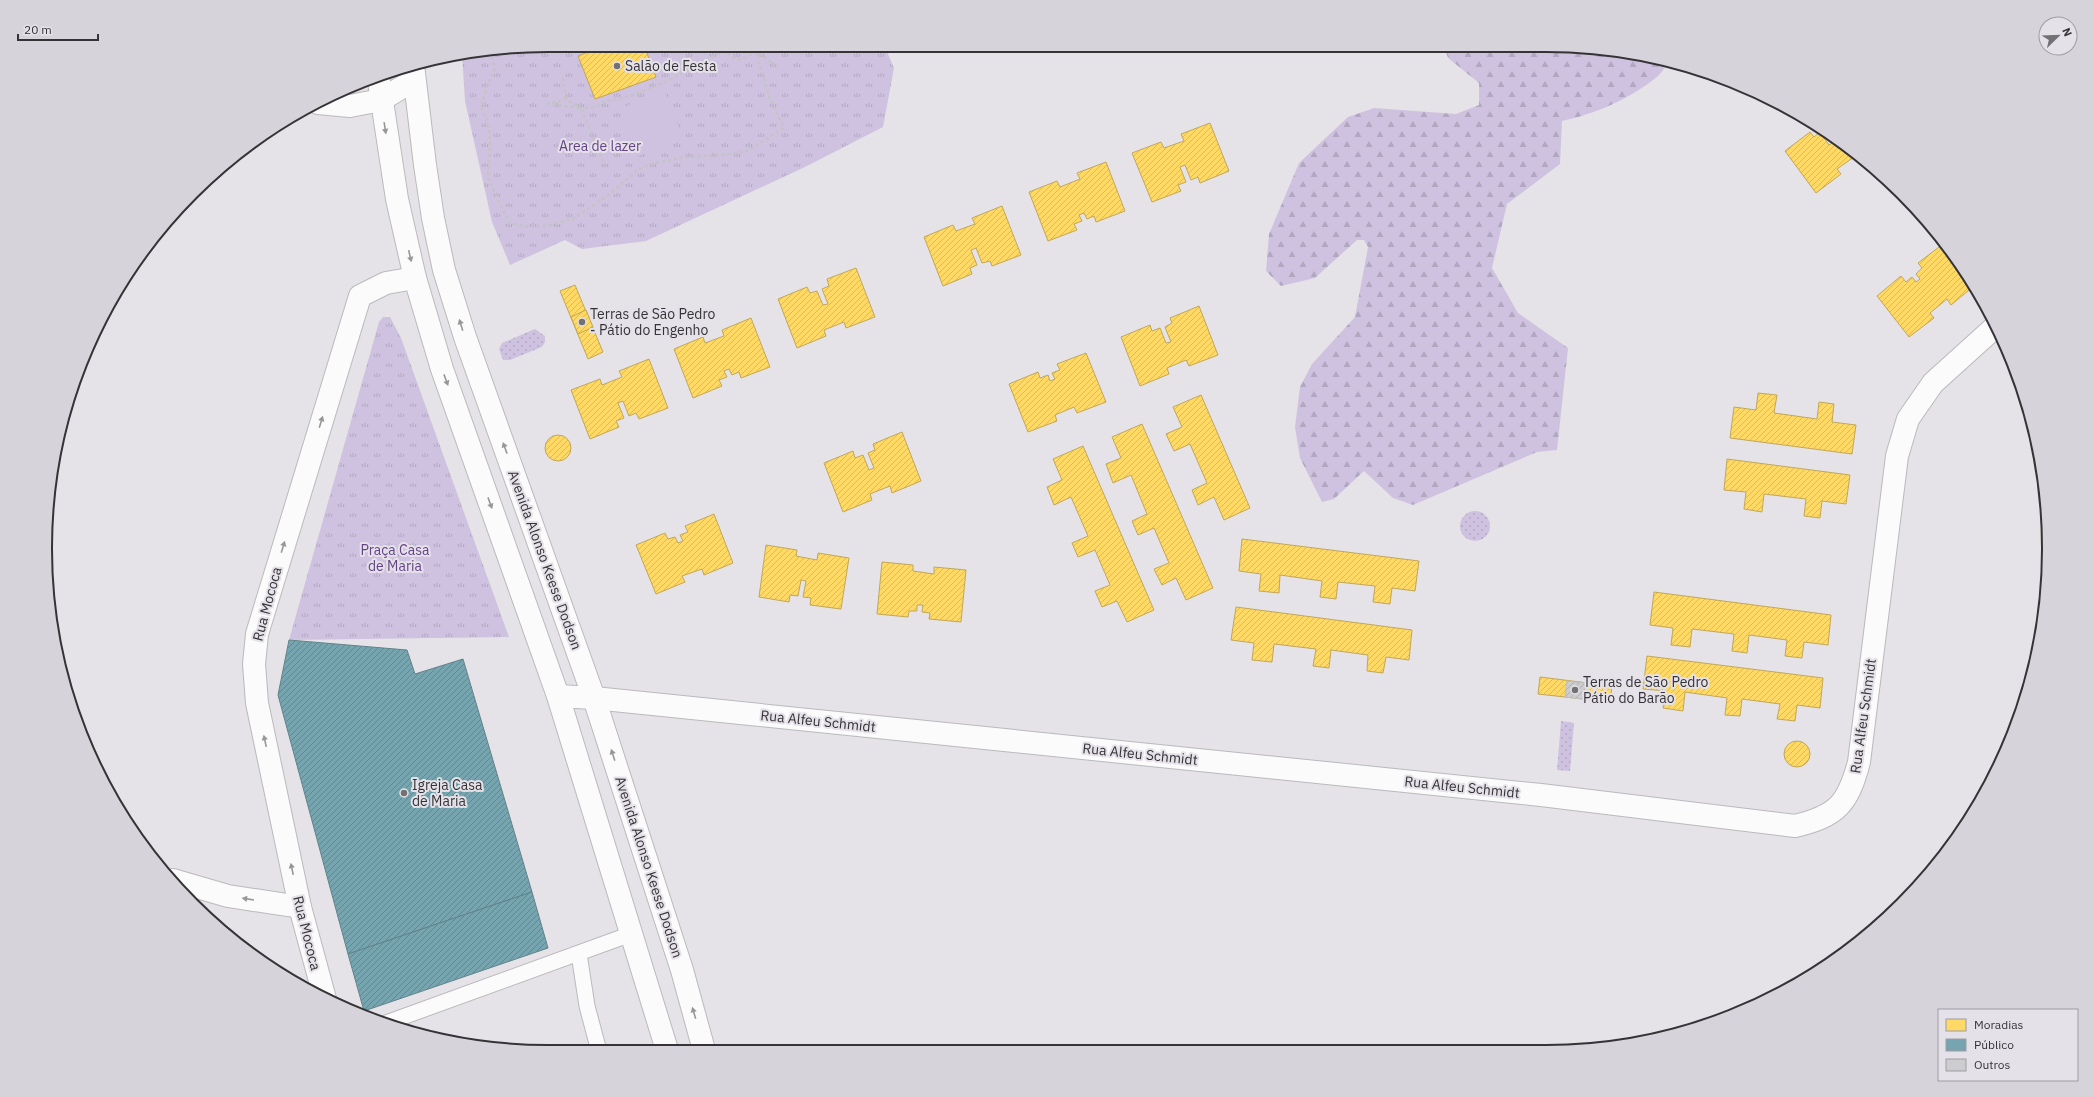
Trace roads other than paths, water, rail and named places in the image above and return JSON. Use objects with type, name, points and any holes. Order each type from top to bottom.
[{"type":"street","points":[[327,104],[350,106],[381,100],[414,72]]},
{"type":"street","name":"Avenida Alonso Keese Dodson","points":[[414,72],[433,218],[444,270],[465,337],[594,698],[682,970],[703,1045]]},
{"type":"street","points":[[379,82],[397,199],[415,278],[442,369],[558,696],[665,1045]]},
{"type":"street","name":"Rua Mococa","points":[[323,991],[300,907],[257,703],[254,664],[257,634],[360,296],[386,283],[415,278]]},
{"type":"street","name":"Rua Alfeu Schmidt","points":[[558,696],[594,698],[1533,794],[1795,826],[1816,821],[1836,811],[1852,787],[1859,762],[1897,456],[1908,419],[1933,383],[1992,330]]},
{"type":"street","points":[[181,882],[228,896],[300,907]]},
{"type":"lane","points":[[394,1020],[631,934]]},
{"type":"lane","points":[[579,954],[587,1006],[597,1045]]},
{"type":"place","name":"Salão de Festa","points":[[617,66]]},
{"type":"place","name":"Terras de São Pedro - Pátio do Engenho","points":[[582,322]]},
{"type":"place","name":"Terras de São Pedro Pátio do Barão","points":[[1575,690]]},
{"type":"place","name":"Igreja Casa de Maria","points":[[404,793]]},
{"type":"park label","name":"Area de lazer","points":[[600,146]]},
{"type":"park label","name":"Praça Casa de Maria","points":[[395,558]]}]
